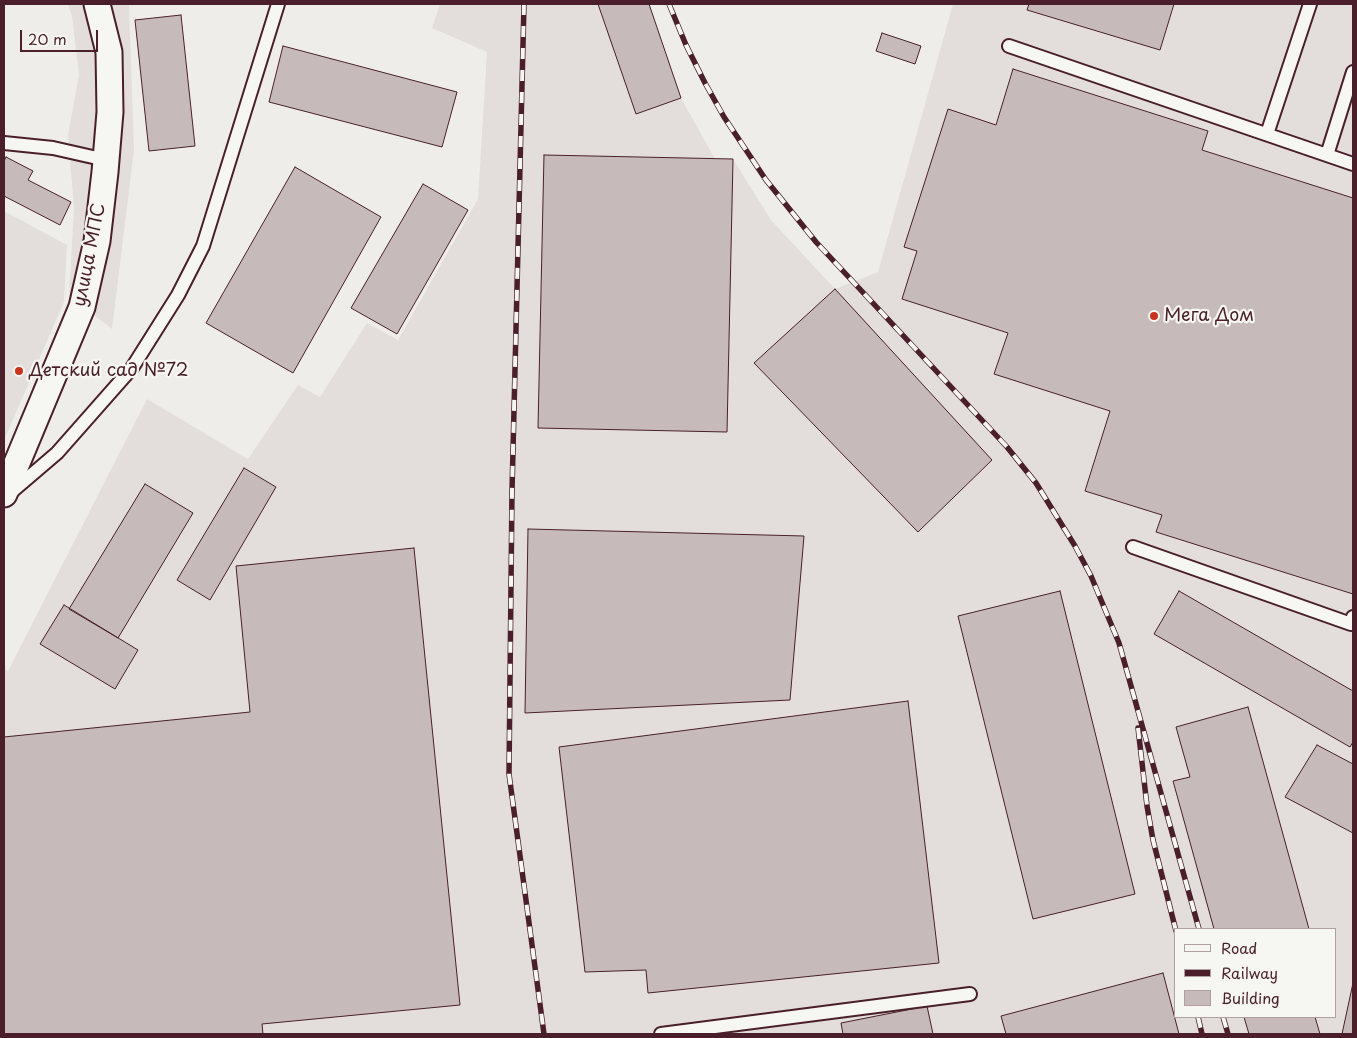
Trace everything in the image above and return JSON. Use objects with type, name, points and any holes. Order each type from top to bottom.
[{"type":"street","name":"улица МПС","points":[[4,494],[82,307],[97,242],[110,112],[109,52],[97,4]]},
{"type":"lane","points":[[4,499],[57,453],[132,368],[178,295],[203,246],[278,4]]},
{"type":"lane","points":[[1267,134],[1310,4]]},
{"type":"lane","points":[[1009,46],[1353,164]]},
{"type":"lane","points":[[1327,155],[1353,72]]},
{"type":"lane","points":[[4,143],[53,148],[106,160]]},
{"type":"lane","points":[[1133,547],[1351,624],[1353,617]]},
{"type":"lane","points":[[661,1034],[970,994]]},
{"type":"shaded area","points":[[68,4],[129,4],[134,150],[112,329],[69,296],[74,208],[68,135],[79,75],[72,16]]},
{"type":"shaded area","points":[[440,4],[649,4],[681,98],[715,159],[733,159],[771,220],[835,289],[878,272],[953,4],[1353,4],[1353,1034],[4,1034],[4,669],[8,671],[147,399],[248,459],[298,385],[320,397],[367,323],[398,340],[478,199],[487,52],[432,28]]},
{"type":"shaded area","name":"Детский сад №72","points":[[4,211],[67,245],[64,302],[4,440]]},
{"type":"building","points":[[598,4],[649,4],[681,98],[636,114]]},
{"type":"building","points":[[1029,4],[1174,4],[1160,50],[1027,10]]},
{"type":"building","points":[[181,15],[195,146],[149,151],[135,20]]},
{"type":"building","points":[[882,33],[921,46],[915,64],[876,51]]},
{"type":"building","points":[[283,46],[457,92],[442,147],[269,102]]},
{"type":"building","name":"Мега Дом","points":[[1013,69],[1208,131],[1202,150],[1353,198],[1353,594],[1156,532],[1162,515],[1085,491],[1110,411],[994,374],[1008,333],[902,299],[917,251],[904,247],[948,109],[996,125]]},
{"type":"building","points":[[544,155],[733,159],[727,432],[538,428]]},
{"type":"building","points":[[6,157],[33,171],[28,180],[71,202],[60,225],[4,196],[4,161]]},
{"type":"building","points":[[295,167],[381,217],[293,373],[206,323]]},
{"type":"building","points":[[423,184],[468,210],[397,334],[351,308]]},
{"type":"building","points":[[835,289],[992,460],[918,532],[754,363]]},
{"type":"building","points":[[244,468],[276,487],[210,600],[177,580]]},
{"type":"building","points":[[145,484],[193,513],[118,638],[69,609]]},
{"type":"building","points":[[528,529],[804,536],[790,700],[525,713]]},
{"type":"building","points":[[414,548],[460,1005],[262,1024],[263,1034],[4,1034],[4,737],[250,712],[236,566]]},
{"type":"building","points":[[1060,591],[1135,894],[1033,919],[958,616]]},
{"type":"building","points":[[1179,591],[1353,691],[1353,742],[1350,747],[1154,634]]},
{"type":"building","points":[[64,605],[138,650],[115,689],[40,644]]},
{"type":"building","points":[[908,701],[939,963],[648,993],[646,970],[585,972],[559,747]]},
{"type":"building","points":[[1248,707],[1309,928],[1214,928],[1173,781],[1190,777],[1176,727]]},
{"type":"building","points":[[1317,745],[1353,764],[1353,833],[1285,797]]},
{"type":"building","points":[[1163,973],[1179,1034],[1006,1034],[1001,1016]]},
{"type":"building","points":[[1353,983],[1353,1034],[1342,1034]]},
{"type":"building","points":[[927,1006],[933,1034],[843,1034],[841,1023]]},
{"type":"building","points":[[1244,1018],[1315,1018],[1320,1034],[1249,1034]]},
{"type":"railway","points":[[524,4],[512,491],[509,774],[544,1034]]},
{"type":"railway","points":[[669,4],[686,45],[705,83],[724,117],[766,180],[816,242],[1007,447],[1036,483],[1075,546],[1091,576],[1119,643],[1199,928]]},
{"type":"railway","points":[[1138,728],[1153,840],[1175,928]]},
{"type":"railway","points":[[1198,1018],[1202,1034]]},
{"type":"railway","points":[[1223,1018],[1228,1034]]},
{"type":"place","name":"Мега Дом","points":[[1154,316]]},
{"type":"place","name":"Детский сад №72","points":[[19,371]]}]
